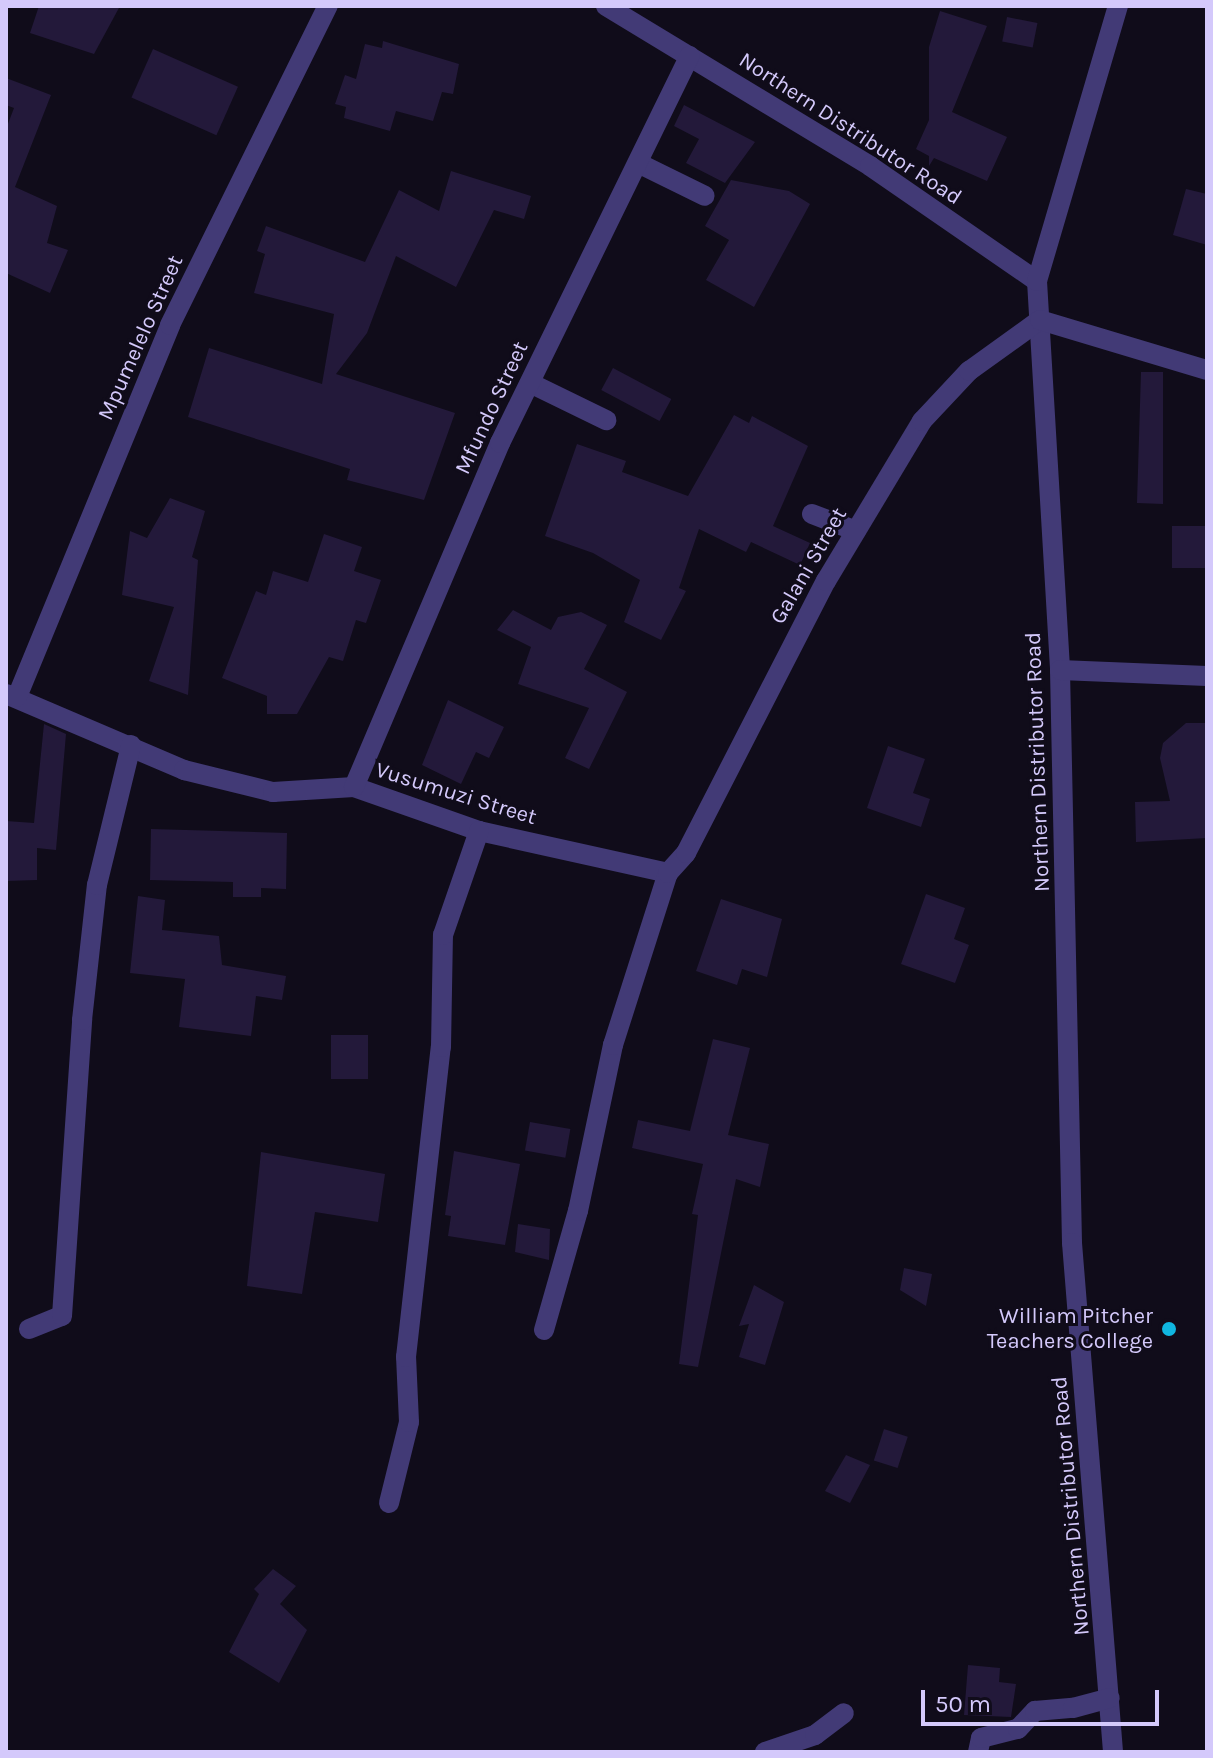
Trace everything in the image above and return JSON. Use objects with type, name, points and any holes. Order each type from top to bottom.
[{"type":"street","name":"Mpumelelo Street","points":[[12,696],[170,325],[328,6]]},
{"type":"street","name":"Northern Distributor Road","points":[[606,6],[870,166],[1037,281],[1060,670],[1072,1243],[1113,1752]]},
{"type":"street","points":[[1037,281],[1118,6]]},
{"type":"street","name":"Mfundo Street","points":[[354,787],[530,383],[640,164],[690,56]]},
{"type":"street","points":[[640,164],[705,196]]},
{"type":"street","points":[[1040,320],[1207,370]]},
{"type":"street","name":"Galani Street","points":[[544,1330],[578,1211],[613,1045],[668,873],[686,853],[737,747],[856,531],[922,421],[969,371],[1040,320]]},
{"type":"street","points":[[530,383],[606,420]]},
{"type":"street","points":[[812,514],[856,531]]},
{"type":"street","points":[[1060,670],[1207,676]]},
{"type":"street","name":"Vusumuzi Street","points":[[12,696],[184,770],[273,792],[354,787],[479,831],[668,873]]},
{"type":"street","points":[[29,1329],[62,1316],[82,1020],[97,885],[131,745]]},
{"type":"street","points":[[389,1503],[409,1422],[406,1357],[441,1047],[443,935],[479,831]]},
{"type":"street","points":[[978,1752],[981,1738],[1018,1729],[1035,1711],[1110,1698]]},
{"type":"street","points":[[765,1752],[815,1735],[844,1713]]},
{"type":"building","points":[[39,6],[120,6],[94,54],[30,33]]},
{"type":"building","points":[[940,11],[987,26],[952,112],[1007,137],[987,181],[934,158],[929,166],[929,156],[916,149],[929,120],[929,47]]},
{"type":"building","points":[[1007,17],[1037,23],[1033,47],[1002,42]]},
{"type":"building","points":[[383,41],[459,64],[453,94],[442,92],[433,121],[396,111],[390,131],[344,118],[346,107],[335,104],[345,75],[356,79],[365,44],[382,48]]},
{"type":"building","points":[[153,49],[238,87],[216,135],[131,97]]},
{"type":"building","points":[[6,78],[51,95],[15,187],[57,206],[47,243],[68,250],[50,293],[6,273],[6,129],[14,108],[6,105]]},
{"type":"building","points":[[684,105],[755,142],[725,183],[686,163],[699,139],[674,126]]},
{"type":"building","points":[[451,171],[531,196],[524,219],[494,210],[456,287],[396,256],[367,333],[336,374],[455,413],[424,500],[347,480],[350,469],[188,417],[209,348],[322,384],[334,314],[254,293],[265,254],[257,251],[266,226],[365,262],[399,190],[439,211]]},
{"type":"building","points":[[731,180],[789,191],[810,204],[754,307],[706,280],[729,240],[705,226]]},
{"type":"building","points":[[1186,189],[1207,194],[1207,245],[1173,235]]},
{"type":"building","points":[[613,368],[671,399],[660,421],[601,390]]},
{"type":"building","points":[[1141,372],[1163,372],[1163,504],[1137,503]]},
{"type":"building","points":[[734,415],[749,423],[752,416],[808,446],[773,526],[810,543],[800,565],[751,542],[746,552],[699,529],[679,588],[686,591],[661,640],[624,622],[640,580],[593,553],[545,536],[577,444],[626,461],[622,472],[688,496]]},
{"type":"building","points":[[170,498],[205,511],[192,557],[198,560],[188,695],[149,681],[174,607],[122,595],[130,531],[147,538]]},
{"type":"building","points":[[1172,526],[1207,526],[1207,568],[1172,568]]},
{"type":"building","points":[[324,534],[362,547],[354,571],[381,580],[366,623],[356,620],[343,661],[329,657],[297,714],[267,714],[267,696],[222,678],[256,591],[266,595],[273,571],[308,582]]},
{"type":"building","points":[[513,610],[551,630],[558,617],[581,612],[607,625],[584,669],[627,692],[589,769],[565,758],[589,708],[518,684],[531,647],[497,630]]},
{"type":"building","points":[[448,700],[504,727],[489,758],[476,752],[461,784],[422,765]]},
{"type":"building","points":[[1186,723],[1207,723],[1207,838],[1136,842],[1135,802],[1170,801],[1160,758],[1163,743]]},
{"type":"building","points":[[44,724],[66,734],[56,850],[37,848],[37,880],[6,881],[6,821],[34,823]]},
{"type":"building","points":[[888,746],[925,759],[913,793],[930,799],[921,827],[867,808]]},
{"type":"building","points":[[151,829],[287,833],[286,889],[261,888],[261,897],[233,897],[233,882],[150,880]]},
{"type":"building","points":[[926,894],[965,908],[954,939],[969,945],[955,983],[901,964]]},
{"type":"building","points":[[138,896],[165,900],[162,930],[219,936],[222,965],[286,976],[282,1000],[256,996],[251,1036],[179,1027],[185,979],[130,973]]},
{"type":"building","points":[[721,899],[782,919],[767,977],[742,969],[737,985],[696,971]]},
{"type":"building","points":[[331,1035],[368,1035],[368,1079],[331,1079]]},
{"type":"building","points":[[713,1039],[750,1048],[728,1135],[769,1144],[760,1187],[736,1179],[698,1367],[679,1364],[698,1215],[692,1214],[703,1164],[632,1148],[638,1120],[690,1131]]},
{"type":"building","points":[[530,1122],[570,1129],[565,1158],[525,1151]]},
{"type":"building","points":[[454,1151],[520,1164],[505,1245],[448,1236],[451,1216],[445,1215]]},
{"type":"building","points":[[261,1152],[385,1174],[378,1222],[315,1212],[302,1294],[247,1286]]},
{"type":"building","points":[[518,1224],[550,1229],[549,1260],[515,1252]]},
{"type":"building","points":[[904,1268],[932,1274],[926,1306],[900,1290]]},
{"type":"building","points":[[754,1285],[784,1302],[765,1365],[739,1357],[749,1324],[739,1326]]},
{"type":"building","points":[[884,1429],[908,1437],[898,1468],[874,1460]]},
{"type":"building","points":[[846,1455],[870,1465],[850,1503],[825,1491]]},
{"type":"building","points":[[273,1569],[296,1586],[280,1604],[307,1630],[279,1683],[229,1652],[259,1594],[254,1589]]},
{"type":"building","points":[[968,1665],[1000,1668],[999,1682],[1016,1684],[1011,1717],[964,1715]]},
{"type":"place","name":"William Pitcher Teachers College","points":[[1169,1329]]}]
